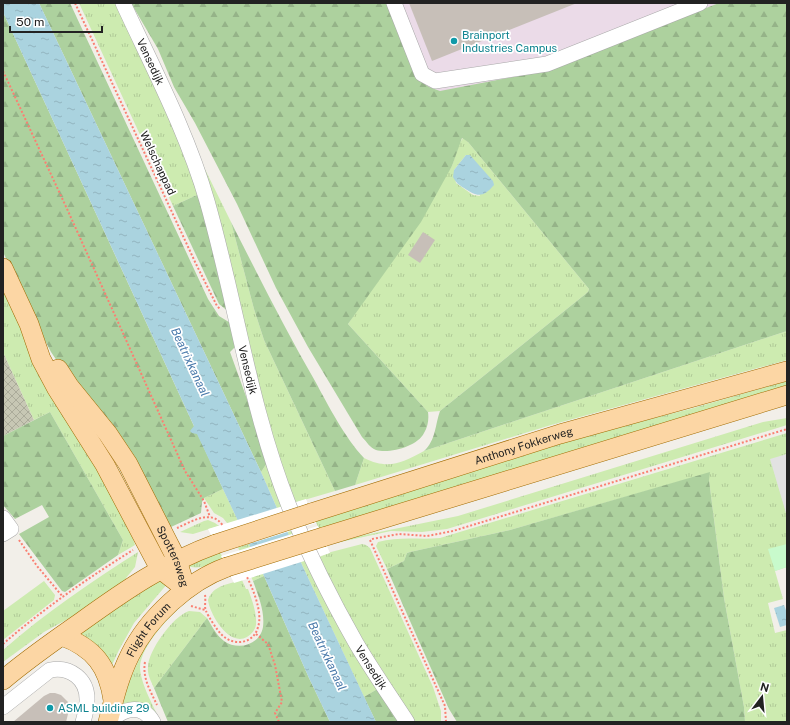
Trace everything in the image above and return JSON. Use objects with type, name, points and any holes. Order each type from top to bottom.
[{"type":"main road","name":"Spottersweg","points":[[3,268],[29,324],[41,359],[47,371],[68,408],[105,465],[160,569],[187,597]]},
{"type":"main road","name":"Spottersweg","points":[[29,324],[69,386],[108,434],[128,464],[177,560],[187,597]]},
{"type":"main road","name":"Anthony Fokkerweg","points":[[177,560],[216,544],[560,434],[787,371]]},
{"type":"main road","name":"Flight Forum","points":[[109,722],[113,700],[121,675],[134,648],[162,611],[187,597],[201,578],[227,567],[274,552],[787,395]]},
{"type":"main road","points":[[3,680],[117,596],[177,560]]},
{"type":"main road","name":"Flight Forum","points":[[62,636],[81,645],[98,660],[106,672],[112,690],[113,700]]},
{"type":"street","name":"Vensedijk","points":[[123,3],[170,102],[189,148],[206,200],[263,431],[289,506],[314,564],[357,643],[407,722]]},
{"type":"street","points":[[394,3],[422,74],[435,81],[546,64],[700,3]]},
{"type":"street","points":[[3,707],[50,670],[67,670],[79,677],[86,687],[88,700],[83,722]]},
{"type":"street","name":"Flight Forum","points":[[109,722],[120,713],[133,709],[156,715]]},
{"type":"path","name":"Welschappad","points":[[75,3],[217,306],[225,314],[237,321]]},
{"type":"path","points":[[3,71],[185,471],[204,501],[210,517],[202,517],[174,530]]},
{"type":"path","points":[[446,722],[445,706],[370,540],[399,534],[427,536],[453,531],[787,429]]},
{"type":"path","points":[[6,527],[63,597]]},
{"type":"path","points":[[3,644],[63,597],[138,547]]},
{"type":"path","points":[[205,592],[205,610],[221,634],[227,639],[237,642],[245,642],[256,634],[268,644],[275,665],[282,702],[275,713],[279,722]]},
{"type":"path","name":"Flight Forum","points":[[187,597],[196,608],[205,610]]},
{"type":"path","points":[[146,659],[144,672],[156,715]]},
{"type":"shaded area","points":[[379,3],[728,3],[548,73],[419,97]]},
{"type":"shaded area","points":[[3,352],[34,420],[3,436]]},
{"type":"shaded area","points":[[787,454],[787,513],[786,513],[770,459]]},
{"type":"green space","points":[[39,3],[70,3],[208,299],[219,316],[232,324],[237,345],[230,352],[269,460],[261,472]]},
{"type":"green space","points":[[79,3],[117,3],[182,144],[199,194],[173,206]]},
{"type":"green space","points":[[131,3],[389,3],[423,83],[440,91],[544,71],[719,3],[787,3],[787,331],[424,451],[428,447],[433,437],[440,411],[588,292],[589,289],[468,142],[462,138],[452,166],[421,222],[348,324],[428,412],[428,420],[424,433],[416,442],[396,450],[382,451],[374,449],[362,437],[308,347],[276,288],[237,204],[195,123],[174,87],[158,49]]},
{"type":"green space","points":[[3,12],[223,489],[204,498],[201,513],[171,527],[165,522],[51,352],[3,252]]},
{"type":"green space","points":[[463,138],[468,142],[589,289],[588,292],[440,411],[428,412],[348,324],[452,166],[459,144]],"holes":[[[466,155],[480,196],[473,195],[456,183],[454,170]]]},
{"type":"green space","points":[[196,151],[231,222],[254,309],[264,340],[335,491],[294,503],[284,479]]},
{"type":"green space","points":[[199,194],[229,312],[219,304],[173,206]]},
{"type":"green space","points":[[231,222],[282,322],[331,411],[350,441],[364,458],[355,485],[335,491],[264,340],[254,309]]},
{"type":"green space","points":[[3,288],[93,463],[130,529],[135,545],[118,555],[123,540],[50,412],[34,420],[3,352]]},
{"type":"green space","points":[[787,331],[787,360],[551,425],[355,485],[364,458],[380,464],[395,464],[402,462],[424,451]]},
{"type":"green space","points":[[787,381],[787,387],[320,531],[315,520],[579,437],[690,409]]},
{"type":"green space","points":[[50,412],[123,540],[118,555],[65,592],[62,591],[19,534],[49,517],[42,505],[15,519],[3,505],[3,436]]},
{"type":"green space","points":[[787,418],[787,425],[447,529],[422,532],[391,531],[331,544],[330,542],[458,516],[763,422]]},
{"type":"green space","points":[[787,433],[787,454],[771,460],[787,515],[787,567],[775,571],[783,599],[768,603],[775,633],[787,630],[787,722],[745,722],[744,707],[724,598],[709,473],[510,530],[410,552],[407,553],[404,561],[387,569],[376,546],[378,542],[394,539],[440,538]]},
{"type":"green space","points":[[269,460],[379,688],[364,697],[303,567],[261,472]]},
{"type":"green space","points":[[710,472],[709,480],[724,598],[744,707],[745,722],[457,722],[449,709],[387,569],[404,561],[407,553],[410,552],[510,530]]},
{"type":"green space","points":[[223,489],[264,576],[253,581],[227,523],[223,518],[214,513],[204,498]]},
{"type":"green space","points":[[208,520],[219,526],[193,534],[180,532],[204,521]]},
{"type":"green space","points":[[362,544],[370,548],[433,687],[441,711],[441,722],[414,722],[366,646],[317,558],[331,552]]},
{"type":"green space","points":[[787,544],[787,567],[775,571],[768,549]]},
{"type":"green space","points":[[219,550],[224,560],[199,567],[185,564]]},
{"type":"green space","points":[[138,552],[135,567],[126,579],[88,608],[44,632],[3,662],[3,650],[19,636],[69,598]]},
{"type":"green space","points":[[162,576],[168,583],[134,623],[111,667],[79,632]]},
{"type":"green space","points":[[264,576],[330,722],[168,722],[154,688],[207,618],[219,636],[230,644],[242,646],[253,642],[258,638],[263,627],[263,615],[261,603],[253,581]]},
{"type":"green space","points":[[242,580],[246,589],[248,589],[253,602],[256,625],[250,635],[240,639],[234,638],[227,634],[216,621],[212,614],[208,600],[210,595],[218,588]]},
{"type":"green space","points":[[44,581],[55,595],[54,600],[3,640],[3,611]]},
{"type":"green space","points":[[211,584],[196,594],[167,620],[152,639],[141,659],[140,668],[143,682],[161,722],[155,722],[122,708],[129,682],[146,644],[178,605]]},
{"type":"green space","points":[[189,611],[200,612],[207,618],[154,688],[148,670],[152,652],[162,635],[169,627],[183,614]]},
{"type":"green space","points":[[379,688],[401,722],[376,722],[364,697]]},
{"type":"water","name":"Beatrixkanaal","points":[[3,3],[39,3],[261,472],[303,567],[376,722],[330,722],[264,576],[197,434],[190,431],[194,426],[3,12]]},
{"type":"water","points":[[466,155],[470,155],[493,181],[494,185],[483,194],[480,195],[469,191],[458,184],[453,177],[454,170]]},
{"type":"water","points":[[784,605],[787,613],[787,625],[780,627],[774,608]]},
{"type":"pier","points":[[306,499],[316,523],[220,553],[208,529]]},
{"type":"pier","points":[[318,526],[330,553],[234,583],[221,556]]},
{"type":"building","name":"Brainport Industries Campus","points":[[409,3],[577,3],[432,61]]},
{"type":"building","points":[[423,232],[435,240],[420,263],[408,255]]},
{"type":"building","name":"ASML building 29","points":[[50,693],[61,695],[68,702],[69,710],[66,722],[13,722],[44,696]]},
{"type":"place","name":"Brainport Industries Campus","points":[[454,41]]},
{"type":"place","name":"ASML building 29","points":[[50,708]]}]
